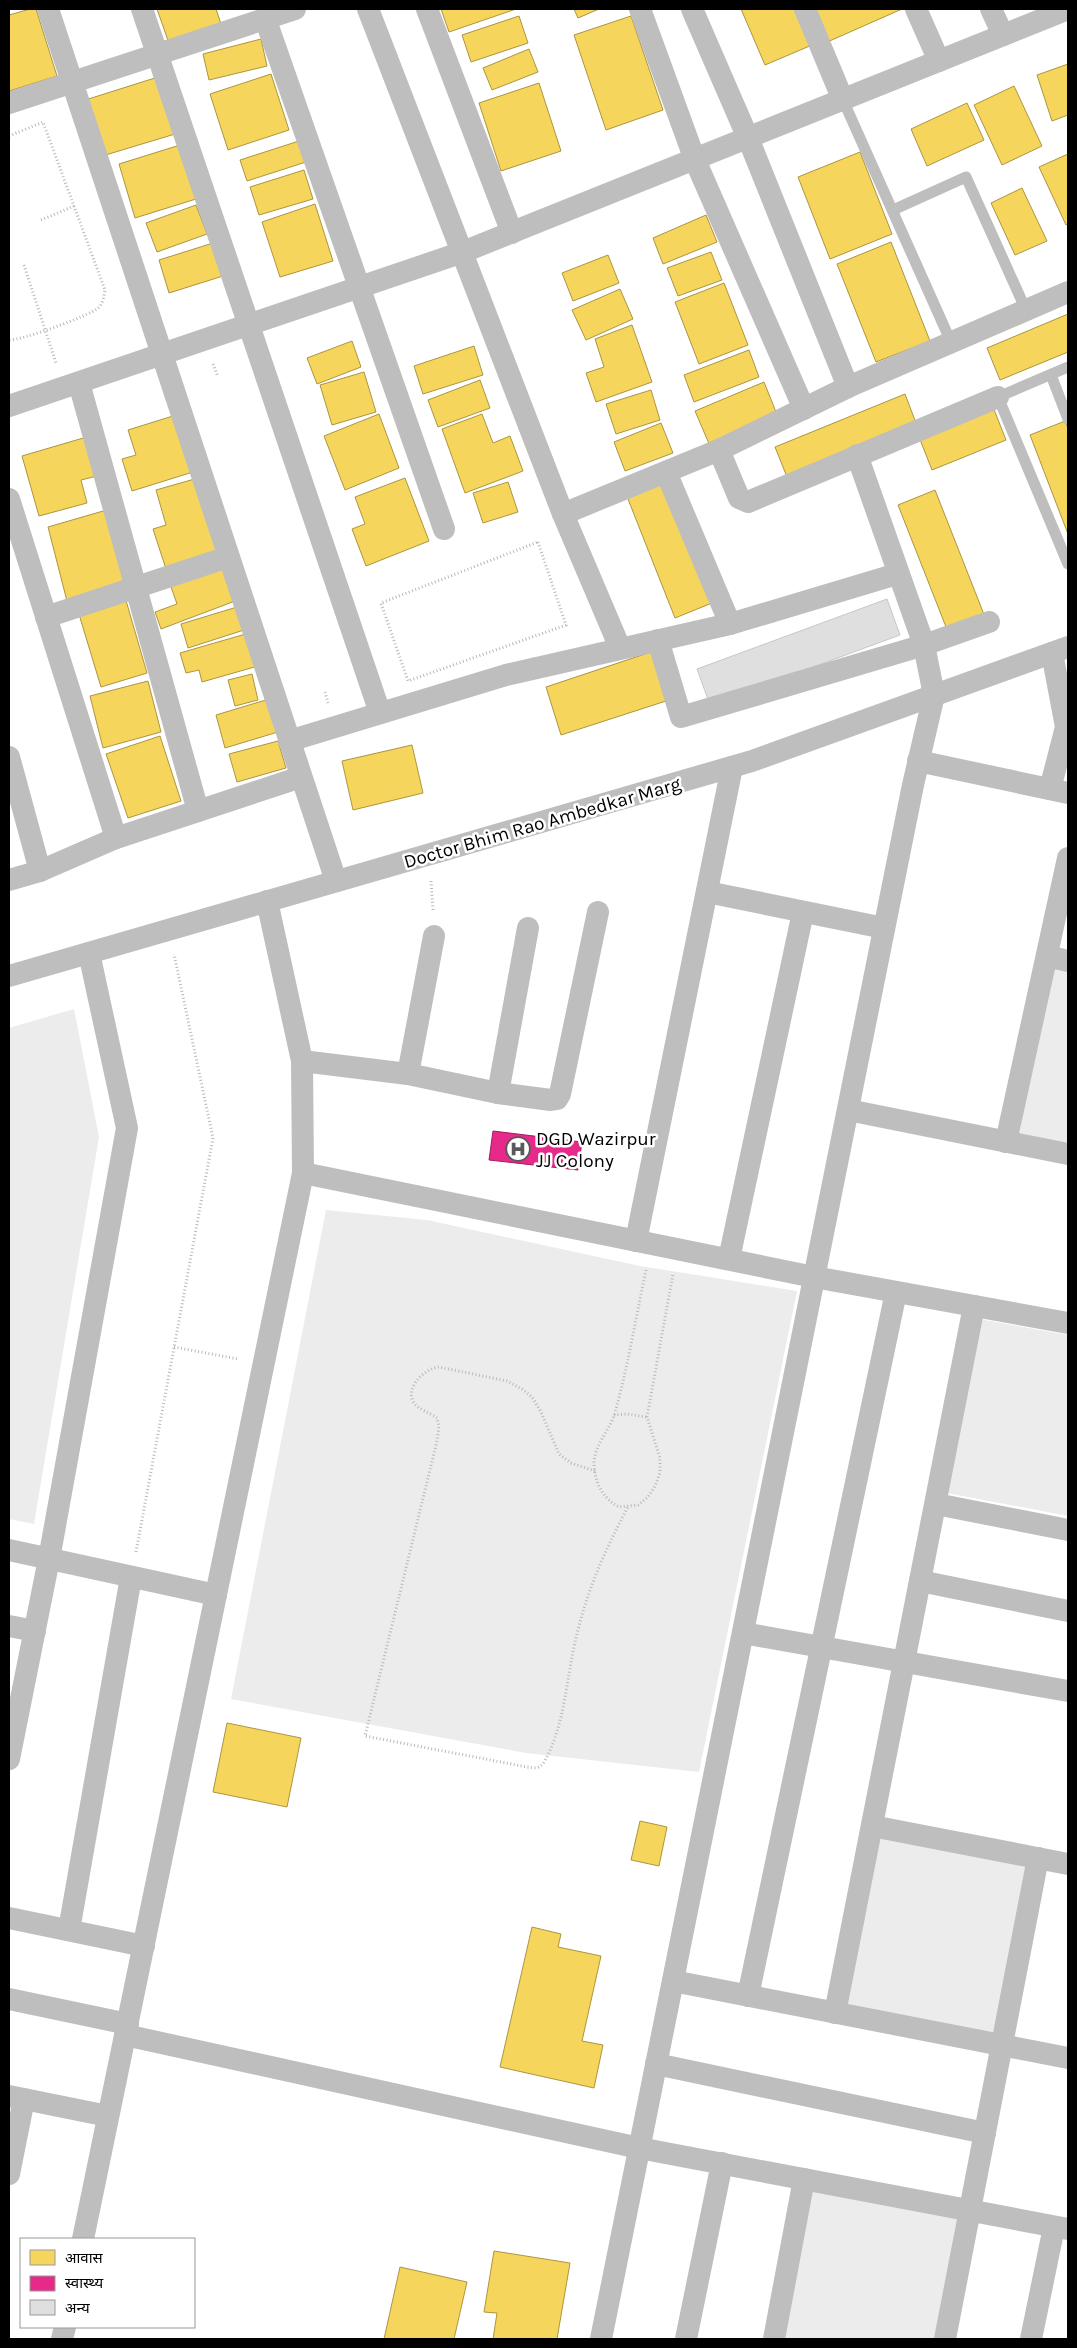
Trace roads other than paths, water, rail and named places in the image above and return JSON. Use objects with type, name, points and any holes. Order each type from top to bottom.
[{"type":"street","points":[[48,9],[70,83],[336,882]]},
{"type":"street","points":[[142,9],[380,713]]},
{"type":"street","points":[[9,103],[158,54],[239,17],[265,18],[295,9]]},
{"type":"street","points":[[368,9],[564,514],[620,648]]},
{"type":"street","points":[[427,9],[512,233]]},
{"type":"street","points":[[640,9],[694,160],[804,409]]},
{"type":"street","points":[[692,9],[748,138],[848,387]]},
{"type":"street","points":[[805,9],[843,100]]},
{"type":"street","points":[[916,9],[939,61]]},
{"type":"street","points":[[991,9],[1003,36]]},
{"type":"street","points":[[9,406],[463,252],[1068,9]]},
{"type":"street","points":[[265,18],[444,529]]},
{"type":"street","points":[[564,514],[719,450],[848,387],[1068,292]]},
{"type":"street","points":[[72,385],[135,587],[198,811]]},
{"type":"street","points":[[719,450],[739,498],[748,502],[857,454],[998,397]]},
{"type":"street","points":[[601,2339],[884,928],[918,761],[934,695],[924,645],[857,454]]},
{"type":"street","points":[[666,472],[730,624]]},
{"type":"street","points":[[9,499],[116,838]]},
{"type":"street","points":[[46,617],[228,557]]},
{"type":"street","points":[[289,741],[506,675],[730,624],[898,574]]},
{"type":"street","points":[[658,640],[681,717],[924,645],[989,622]]},
{"type":"street","points":[[918,761],[1059,791],[1066,728],[1060,650]]},
{"type":"street","name":"Doctor Bhim Rao Ambedkar Marg","points":[[9,976],[732,767],[1060,650]]},
{"type":"street","points":[[9,757],[40,871]]},
{"type":"street","points":[[644,1242],[706,892],[732,767]]},
{"type":"street","points":[[9,880],[40,871],[116,838],[301,777]]},
{"type":"street","points":[[1006,1142],[1058,958],[1067,868]]},
{"type":"street","points":[[706,892],[884,928]]},
{"type":"street","points":[[83,2238],[303,1173],[302,1061],[267,901]]},
{"type":"street","points":[[302,1061],[408,1074],[498,1093],[551,1100],[557,1099],[560,1094],[598,912]]},
{"type":"street","points":[[728,1259],[803,912]]},
{"type":"street","points":[[498,1093],[528,928]]},
{"type":"street","points":[[408,1074],[434,936]]},
{"type":"street","points":[[9,1759],[14,1705],[35,1631],[127,1128],[89,953]]},
{"type":"street","points":[[848,1110],[1068,1154]]},
{"type":"street","points":[[303,1173],[814,1277],[1068,1324]]},
{"type":"street","points":[[748,1996],[896,1292]]},
{"type":"street","points":[[835,2013],[974,1306]]},
{"type":"street","points":[[936,1504],[1068,1530]]},
{"type":"street","points":[[9,1550],[216,1595]]},
{"type":"street","points":[[69,1930],[131,1577]]},
{"type":"street","points":[[920,1581],[1068,1611]]},
{"type":"street","points":[[9,1626],[35,1631]]},
{"type":"street","points":[[743,1633],[1068,1691]]},
{"type":"street","points":[[872,1826],[1068,1864]]},
{"type":"street","points":[[945,2339],[1038,1858]]},
{"type":"street","points":[[9,1918],[144,1946]]},
{"type":"street","points":[[673,1982],[1068,2058]]},
{"type":"street","points":[[9,1999],[126,2029],[639,2148],[1061,2228],[1031,2339]]},
{"type":"street","points":[[656,2064],[985,2134]]},
{"type":"street","points":[[9,2174],[16,2098],[108,2116]]},
{"type":"street","points":[[686,2339],[722,2163]]},
{"type":"street","points":[[774,2339],[804,2179]]},
{"type":"lane","points":[[843,100],[951,342]]},
{"type":"lane","points":[[893,210],[966,177],[1026,310]]},
{"type":"lane","points":[[1068,367],[998,397],[1068,564]]},
{"type":"lane","points":[[1051,375],[1068,419]]},
{"type":"place","name":"DGD Wazirpur JJ Colony","points":[[518,1149]]}]
